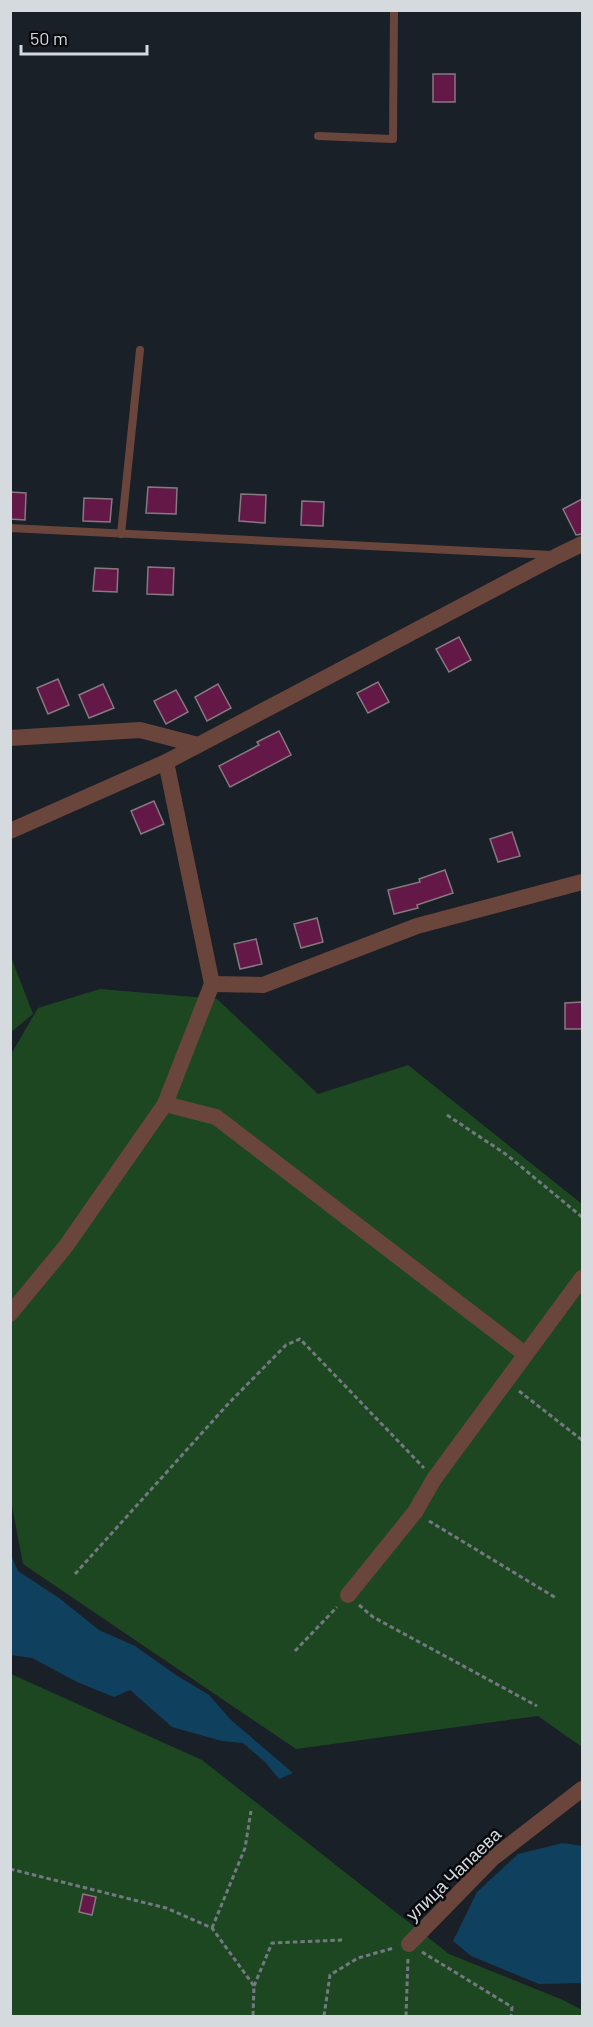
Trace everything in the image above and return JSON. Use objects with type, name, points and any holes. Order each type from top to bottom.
[{"type":"street","points":[[10,831],[166,762],[582,544]]},
{"type":"street","points":[[10,738],[140,730],[198,745]]},
{"type":"street","points":[[10,1314],[66,1246],[165,1104],[212,984],[166,762]]},
{"type":"street","points":[[212,984],[263,985],[417,926],[582,882]]},
{"type":"street","points":[[165,1104],[216,1117],[525,1354]]},
{"type":"street","points":[[348,1595],[415,1512],[434,1479],[582,1278]]},
{"type":"street","name":"улица Чапаева","points":[[409,1944],[493,1858],[582,1789]]},
{"type":"lane","points":[[318,136],[393,139],[393,10]]},
{"type":"lane","points":[[121,534],[140,350]]},
{"type":"lane","points":[[10,528],[557,556]]},
{"type":"path","points":[[447,1115],[507,1155],[582,1217]]},
{"type":"path","points":[[75,1574],[228,1404],[285,1346],[300,1339],[434,1479]]},
{"type":"path","points":[[506,1380],[582,1440]]},
{"type":"path","points":[[415,1512],[556,1598]]},
{"type":"path","points":[[296,1651],[348,1595],[372,1617],[537,1706]]},
{"type":"path","points":[[212,1928],[246,1848],[251,1811]]},
{"type":"path","points":[[10,1869],[166,1908],[212,1928],[254,1986]]},
{"type":"path","points":[[253,2016],[254,1986],[272,1943],[342,1940]]},
{"type":"path","points":[[324,2016],[330,1975],[358,1958],[409,1944],[512,2007],[512,2016]]},
{"type":"path","points":[[406,2016],[409,1944]]},
{"type":"green space","points":[[11,957],[33,1014],[10,1032]]},
{"type":"green space","points":[[100,989],[217,999],[318,1094],[408,1065],[582,1204],[582,1747],[538,1716],[296,1749],[23,1564],[10,1496],[10,1056],[38,1008]]},
{"type":"green space","points":[[11,1674],[202,1760],[449,1954],[563,2000],[582,2010],[582,2016],[11,2016]]},
{"type":"water","points":[[10,1553],[18,1571],[59,1598],[99,1630],[135,1646],[209,1695],[231,1720],[293,1773],[279,1779],[265,1762],[243,1743],[222,1741],[172,1727],[130,1690],[114,1697],[77,1682],[32,1658],[11,1655]]},
{"type":"water","points":[[563,1843],[582,1846],[582,1983],[539,1984],[471,1956],[453,1941],[477,1892],[518,1854]]},
{"type":"building","points":[[433,74],[455,74],[455,102],[433,102]]},
{"type":"building","points":[[148,487],[177,488],[176,514],[146,513]]},
{"type":"building","points":[[10,492],[26,493],[25,520],[10,519]]},
{"type":"building","points":[[241,494],[266,495],[265,523],[239,521]]},
{"type":"building","points":[[84,498],[112,499],[110,522],[83,521]]},
{"type":"building","points":[[582,499],[582,534],[576,535],[563,509]]},
{"type":"building","points":[[302,501],[324,502],[323,526],[301,525]]},
{"type":"building","points":[[148,567],[174,568],[173,595],[147,594]]},
{"type":"building","points":[[95,568],[118,569],[117,592],[93,591]]},
{"type":"building","points":[[459,637],[471,660],[449,672],[436,649]]},
{"type":"building","points":[[58,679],[69,705],[48,714],[37,688]]},
{"type":"building","points":[[378,682],[389,702],[368,713],[357,693]]},
{"type":"building","points":[[103,684],[114,708],[89,718],[79,695]]},
{"type":"building","points":[[218,684],[231,708],[207,721],[195,697]]},
{"type":"building","points":[[176,690],[188,712],[166,724],[154,701]]},
{"type":"building","points":[[279,731],[291,755],[230,787],[219,766],[259,745],[257,742]]},
{"type":"building","points":[[154,801],[164,824],[141,834],[131,811]]},
{"type":"building","points":[[512,832],[520,856],[498,862],[490,839]]},
{"type":"building","points":[[445,870],[453,893],[417,905],[418,908],[394,914],[388,890],[420,882],[419,879]]},
{"type":"building","points":[[317,918],[323,942],[301,948],[294,924]]},
{"type":"building","points":[[256,939],[262,964],[240,969],[234,944]]},
{"type":"building","points":[[582,1002],[582,1029],[565,1029],[565,1003]]},
{"type":"building","points":[[83,1894],[96,1897],[92,1915],[79,1912]]}]
